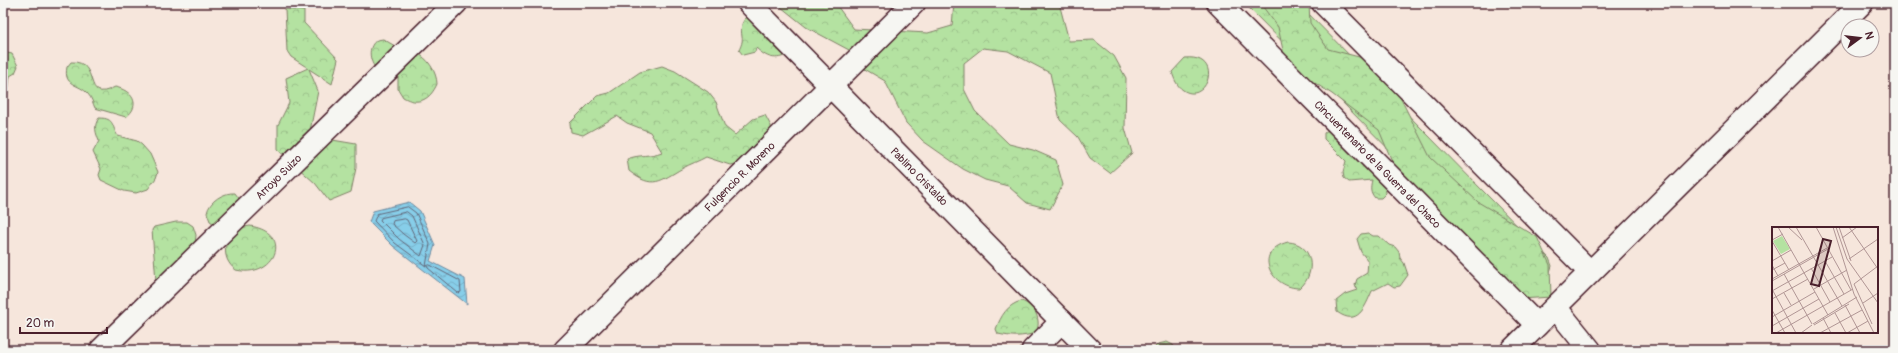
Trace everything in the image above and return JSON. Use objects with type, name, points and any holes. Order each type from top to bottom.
[{"type":"street","name":"Arroyo Suizo","points":[[100,350],[456,3]]},
{"type":"street","name":"Pablino Cristaldo","points":[[749,3],[1090,350]]},
{"type":"street","name":"Fulgencio R. Moreno","points":[[565,350],[914,3]]},
{"type":"street","name":"Cincuentenario de la Guerra del Chaco","points":[[1218,3],[1537,326]]},
{"type":"street","points":[[1323,3],[1590,272]]},
{"type":"street","points":[[1512,350],[1862,3]]},
{"type":"street","points":[[1556,308],[1590,350]]},
{"type":"street","points":[[1033,350],[1062,321]]},
{"type":"green space","points":[[776,3],[835,3],[854,29],[928,33],[952,26],[954,3],[1059,3],[1069,41],[1094,40],[1114,56],[1126,78],[1125,128],[1132,153],[1110,173],[1090,158],[1078,137],[1060,120],[1050,73],[1008,51],[983,48],[964,63],[964,89],[975,111],[1009,144],[1033,150],[1056,160],[1063,185],[1050,209],[1027,203],[1008,186],[985,180],[963,169],[923,141],[906,123],[885,81],[863,68],[849,50],[806,27]]},
{"type":"green space","points":[[1244,3],[1298,3],[1549,258],[1552,266],[1549,275],[1524,286]]},
{"type":"green space","points":[[1260,3],[1309,3],[1310,23],[1328,49],[1359,57],[1387,71],[1430,157],[1478,202],[1537,237],[1550,265],[1551,297],[1521,299],[1404,190],[1379,130],[1332,94],[1304,76],[1284,55],[1278,27]]},
{"type":"green space","points":[[285,9],[304,11],[304,23],[338,59],[332,84],[309,69],[318,91],[309,136],[356,144],[356,168],[351,192],[329,201],[315,183],[278,150],[278,125],[289,103],[286,78],[308,68],[291,57],[287,51]]},
{"type":"green space","points":[[748,16],[789,54],[775,58],[764,54],[756,48],[755,52],[743,55],[739,50],[742,40],[741,31],[744,21]]},
{"type":"green space","points":[[383,39],[395,46],[400,54],[414,52],[420,55],[434,70],[437,84],[427,98],[414,101],[403,97],[398,89],[398,72],[374,66],[370,56],[372,45],[377,40]]},
{"type":"green space","points":[[3,52],[12,54],[18,66],[15,73],[10,76],[7,100],[3,103]]},
{"type":"green space","points":[[1185,58],[1197,59],[1205,64],[1208,71],[1208,78],[1205,86],[1199,91],[1192,93],[1183,90],[1175,80],[1172,72]]},
{"type":"green space","points":[[71,62],[80,63],[86,68],[90,74],[94,86],[98,90],[105,91],[115,87],[126,91],[133,99],[134,103],[131,112],[126,117],[95,108],[88,94],[67,78],[67,67]]},
{"type":"green space","points":[[662,66],[675,71],[708,92],[716,102],[725,127],[735,135],[753,119],[765,115],[771,126],[772,139],[743,162],[730,165],[706,157],[662,180],[651,182],[637,177],[629,171],[627,159],[662,152],[650,132],[627,123],[617,116],[583,135],[571,132],[570,123],[597,96],[609,93],[640,72]]},
{"type":"green space","points":[[99,118],[104,118],[111,121],[118,136],[137,141],[150,154],[158,172],[156,178],[148,189],[136,193],[124,191],[101,180],[99,175],[101,169],[93,152],[99,141],[96,127]]},
{"type":"green space","points":[[1329,129],[1385,181],[1386,193],[1381,198],[1375,198],[1371,192],[1372,180],[1349,182],[1344,178],[1343,172],[1346,161],[1324,139],[1324,133]]},
{"type":"green space","points":[[235,193],[241,201],[216,225],[210,221],[207,213],[214,201],[226,194]]},
{"type":"green space","points":[[176,222],[187,222],[193,226],[196,235],[195,245],[158,282],[156,281],[152,230],[154,227]]},
{"type":"green space","points":[[250,226],[264,230],[272,237],[276,245],[274,254],[269,262],[261,268],[250,271],[236,270],[227,260],[227,242],[234,232],[240,228]]},
{"type":"green space","points":[[1368,233],[1373,236],[1379,236],[1389,245],[1395,247],[1399,252],[1400,258],[1404,263],[1408,275],[1400,286],[1394,287],[1388,283],[1372,291],[1367,303],[1360,313],[1350,317],[1344,316],[1337,312],[1336,301],[1345,294],[1357,290],[1355,285],[1357,279],[1367,273],[1368,261],[1361,252],[1357,239],[1361,234]]},
{"type":"green space","points":[[1288,242],[1303,248],[1310,260],[1309,275],[1300,288],[1290,287],[1281,283],[1274,277],[1270,269],[1268,261],[1270,254],[1276,247]]},
{"type":"green space","points":[[1021,301],[1033,309],[1038,318],[1038,328],[1036,333],[1017,336],[998,334],[996,329],[1002,315],[1012,305]]},
{"type":"green space","points":[[1167,342],[1173,345],[1176,350],[1152,350],[1158,344]]},
{"type":"water","points":[[409,202],[420,211],[435,245],[430,261],[465,279],[467,304],[393,246],[369,222],[373,211]]}]
